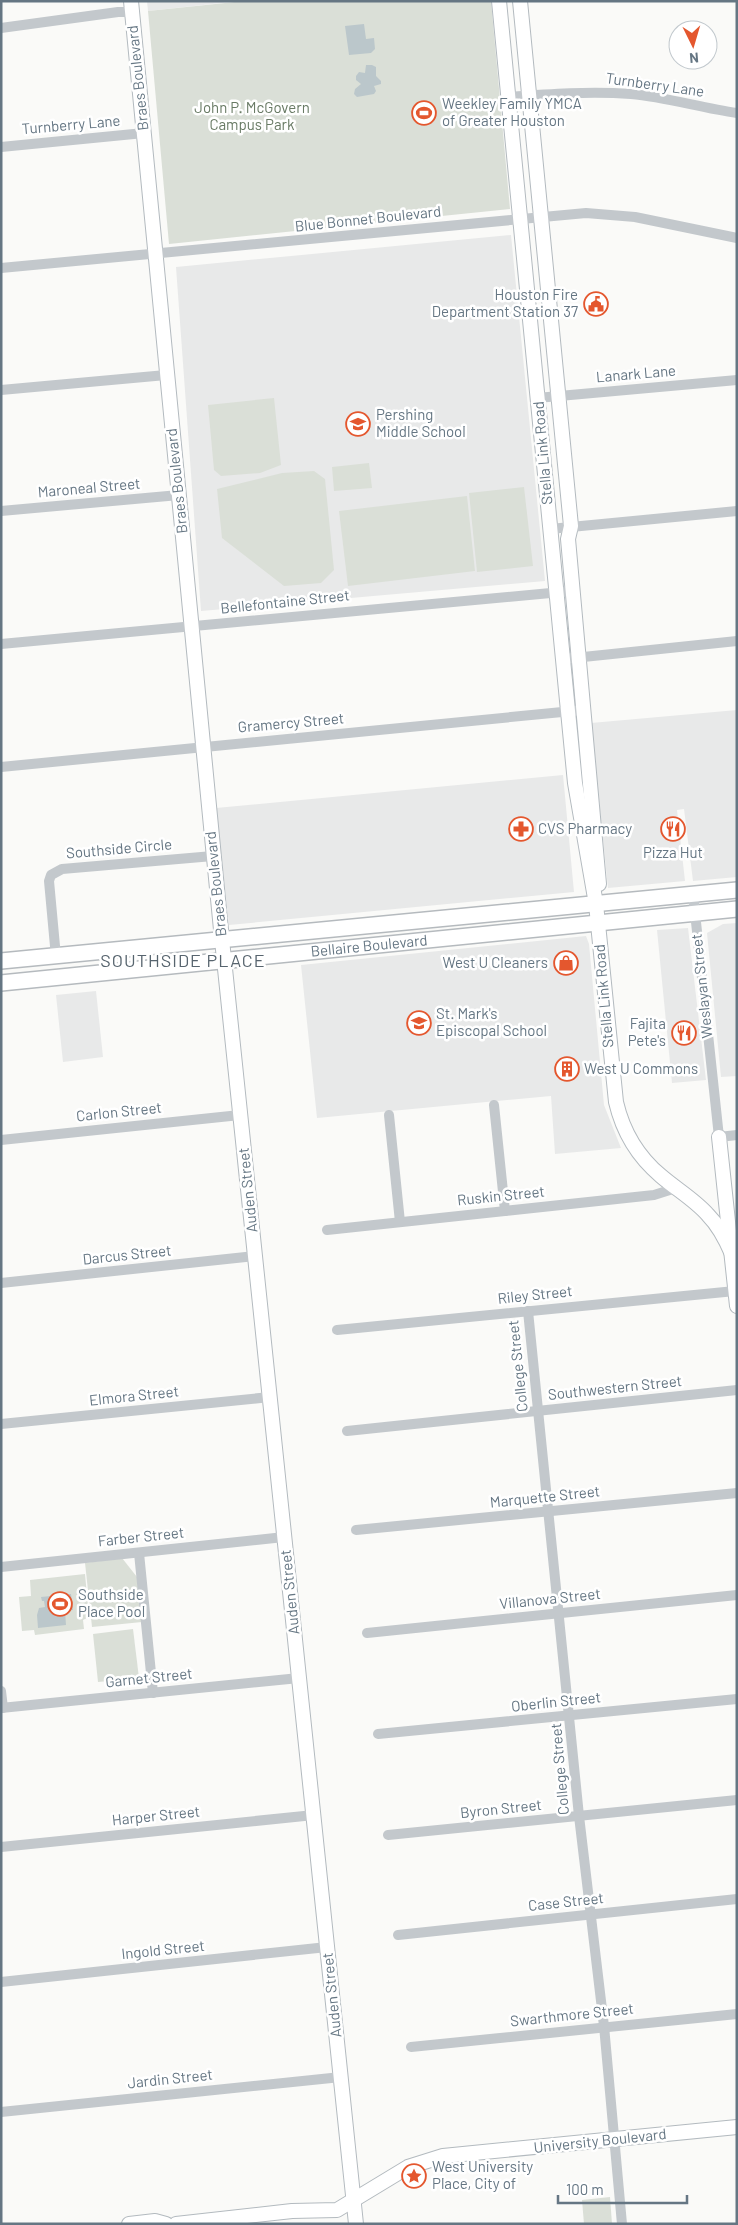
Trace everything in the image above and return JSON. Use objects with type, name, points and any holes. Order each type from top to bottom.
[{"type":"main road","name":"Bellaire Boulevard","points":[[1,961],[737,890]]},
{"type":"main road","name":"Bellaire Boulevard","points":[[1,983],[737,909]]},
{"type":"main road","points":[[500,914],[502,932]]},
{"type":"main road","points":[[365,927],[368,946]]},
{"type":"main road","points":[[21,960],[23,981]]},
{"type":"street","name":"Stella Link Road","points":[[499,1],[575,783],[596,904],[612,1082],[619,1118],[637,1152],[660,1176],[708,1214],[735,1254]]},
{"type":"street","name":"Stella Link Road","points":[[520,1],[571,526],[568,538],[572,591],[591,782],[598,876],[596,904]]},
{"type":"street","points":[[1,28],[109,13],[131,7]]},
{"type":"street","name":"Braes Boulevard","points":[[131,7],[137,48],[166,375],[224,961]]},
{"type":"street","name":"Turnberry Lane","points":[[508,97],[584,92],[633,94],[737,112]]},
{"type":"street","name":"Turnberry Lane","points":[[1,146],[144,133]]},
{"type":"street","name":"Blue Bonnet Boulevard","points":[[1,268],[586,213],[635,217],[737,238]]},
{"type":"street","points":[[526,282],[546,280]]},
{"type":"street","points":[[530,319],[550,317]]},
{"type":"street","points":[[532,341],[552,339]]},
{"type":"street","points":[[1,390],[166,375]]},
{"type":"street","name":"Lanark Lane","points":[[537,398],[737,380]]},
{"type":"street","name":"Maroneal Street","points":[[1,511],[179,495]]},
{"type":"street","points":[[550,529],[737,511]]},
{"type":"street","name":"Bellefontaine Street","points":[[1,644],[572,591]]},
{"type":"street","points":[[564,659],[737,642]]},
{"type":"street","name":"Gramercy Street","points":[[1,767],[584,710]]},
{"type":"street","points":[[575,783],[591,782]]},
{"type":"street","name":"Southside Circle","points":[[56,957],[49,881],[51,875],[62,869],[213,856]]},
{"type":"street","name":"Weslayan Street","points":[[693,894],[725,1196],[735,1254],[737,1306]]},
{"type":"street","name":"Auden Street","points":[[224,961],[356,2224]]},
{"type":"street","points":[[494,1105],[505,1211]]},
{"type":"street","name":"Carlon Street","points":[[1,1140],[240,1115]]},
{"type":"street","points":[[389,1115],[400,1222]]},
{"type":"street","points":[[719,1137],[737,1135]]},
{"type":"street","name":"Ruskin Street","points":[[328,1230],[654,1196],[676,1188]]},
{"type":"street","points":[[708,1214],[720,1206],[725,1196]]},
{"type":"street","name":"Darcus Street","points":[[1,1283],[255,1256]]},
{"type":"street","name":"Riley Street","points":[[337,1330],[735,1291]]},
{"type":"street","name":"College Street","points":[[528,1311],[579,1816],[604,2026],[622,2224]]},
{"type":"street","name":"Southwestern Street","points":[[347,1431],[737,1390]]},
{"type":"street","name":"Elmora Street","points":[[1,1424],[270,1397]]},
{"type":"street","name":"Marquette Street","points":[[356,1530],[737,1493]]},
{"type":"street","name":"Farber Street","points":[[1,1567],[284,1538]]},
{"type":"street","points":[[139,1552],[153,1693]]},
{"type":"street","name":"Villanova Street","points":[[367,1634],[737,1595]]},
{"type":"street","name":"Garnet Street","points":[[2,1708],[299,1678]]},
{"type":"street","points":[[1,1691],[2,1708]]},
{"type":"street","name":"Oberlin Street","points":[[378,1734],[737,1699]]},
{"type":"street","name":"Byron Street","points":[[388,1835],[737,1800]]},
{"type":"street","name":"Harper Street","points":[[1,1847],[314,1815]]},
{"type":"street","name":"Case Street","points":[[398,1935],[737,1899]]},
{"type":"street","name":"Ingold Street","points":[[1,1982],[328,1948]]},
{"type":"street","name":"Swarthmore Street","points":[[411,2047],[737,2014]]},
{"type":"street","name":"Jardin Street","points":[[1,2112],[341,2077]]},
{"type":"street","name":"University Boulevard","points":[[176,2224],[292,2211],[337,2210],[408,2167],[443,2156],[737,2127]]},
{"type":"street","points":[[129,2224],[155,2221],[166,2224]]},
{"type":"shaded area","points":[[147,1],[240,1],[148,11]]},
{"type":"shaded area","points":[[364,24],[366,39],[374,38],[375,49],[371,53],[349,55],[345,26]]},
{"type":"shaded area","points":[[366,65],[376,67],[376,76],[381,81],[381,84],[374,86],[376,91],[374,94],[357,97],[354,94],[355,89],[361,84],[356,80],[356,76],[359,72],[365,73]]},
{"type":"shaded area","name":"Pershing Middle School","points":[[511,235],[545,581],[201,611],[176,267]]},
{"type":"shaded area","points":[[737,710],[737,877],[693,881],[684,809],[677,810],[685,881],[608,888],[591,723]]},
{"type":"shaded area","points":[[563,775],[574,892],[229,925],[216,808]]},
{"type":"shaded area","points":[[737,923],[737,1076],[721,1077],[707,933],[723,924]]},
{"type":"shaded area","points":[[688,928],[706,1080],[672,1083],[657,930]]},
{"type":"shaded area","name":"St. Mark's Episcopal School","points":[[586,936],[589,944],[604,1105],[621,1148],[555,1154],[551,1096],[317,1118],[301,965]]},
{"type":"shaded area","points":[[96,991],[103,1057],[63,1062],[56,995]]},
{"type":"shaded area","points":[[71,1594],[73,1610],[65,1611],[66,1625],[38,1628],[37,1615],[39,1608],[45,1607],[41,1597]]},
{"type":"green space","name":"John P. McGovern Campus Park","points":[[244,1],[491,1],[510,209],[169,244],[148,11]]},
{"type":"green space","points":[[274,398],[281,465],[260,473],[221,476],[214,470],[208,405]]},
{"type":"green space","points":[[369,463],[372,488],[334,491],[332,467]]},
{"type":"green space","points":[[314,471],[325,479],[334,570],[321,583],[284,586],[222,538],[217,489],[282,473]]},
{"type":"green space","points":[[524,487],[533,566],[477,572],[469,493]]},
{"type":"green space","points":[[467,496],[475,571],[348,586],[339,511]]},
{"type":"green space","points":[[122,1558],[137,1577],[142,1622],[92,1627],[85,1563]]},
{"type":"green space","name":"Southside Place Pool","points":[[85,1574],[89,1617],[83,1620],[84,1629],[35,1635],[34,1630],[22,1631],[19,1597],[31,1596],[30,1580]]},
{"type":"green space","points":[[133,1629],[139,1678],[98,1682],[93,1634]]},
{"type":"green space","points":[[610,2197],[612,2224],[584,2224],[582,2200]]},
{"type":"place","name":"Weekley Family YMCA of Greater Houston","points":[[424,113]]},
{"type":"place","name":"Houston Fire Department Station 37","points":[[596,304]]},
{"type":"place","name":"Pershing Middle School","points":[[358,424]]},
{"type":"place","name":"CVS Pharmacy","points":[[521,829]]},
{"type":"place","name":"Pizza Hut","points":[[673,829]]},
{"type":"place","name":"West U Cleaners","points":[[566,963]]},
{"type":"place","name":"St. Mark's Episcopal School","points":[[419,1023]]},
{"type":"place","name":"Fajita Pete's","points":[[684,1033]]},
{"type":"place","name":"West U Commons","points":[[567,1069]]},
{"type":"place","name":"Southside Place Pool","points":[[60,1604]]},
{"type":"place","name":"West University Place, City of","points":[[414,2176]]},
{"type":"district","name":"SOUTHSIDE PLACE","points":[[183,961]]}]
